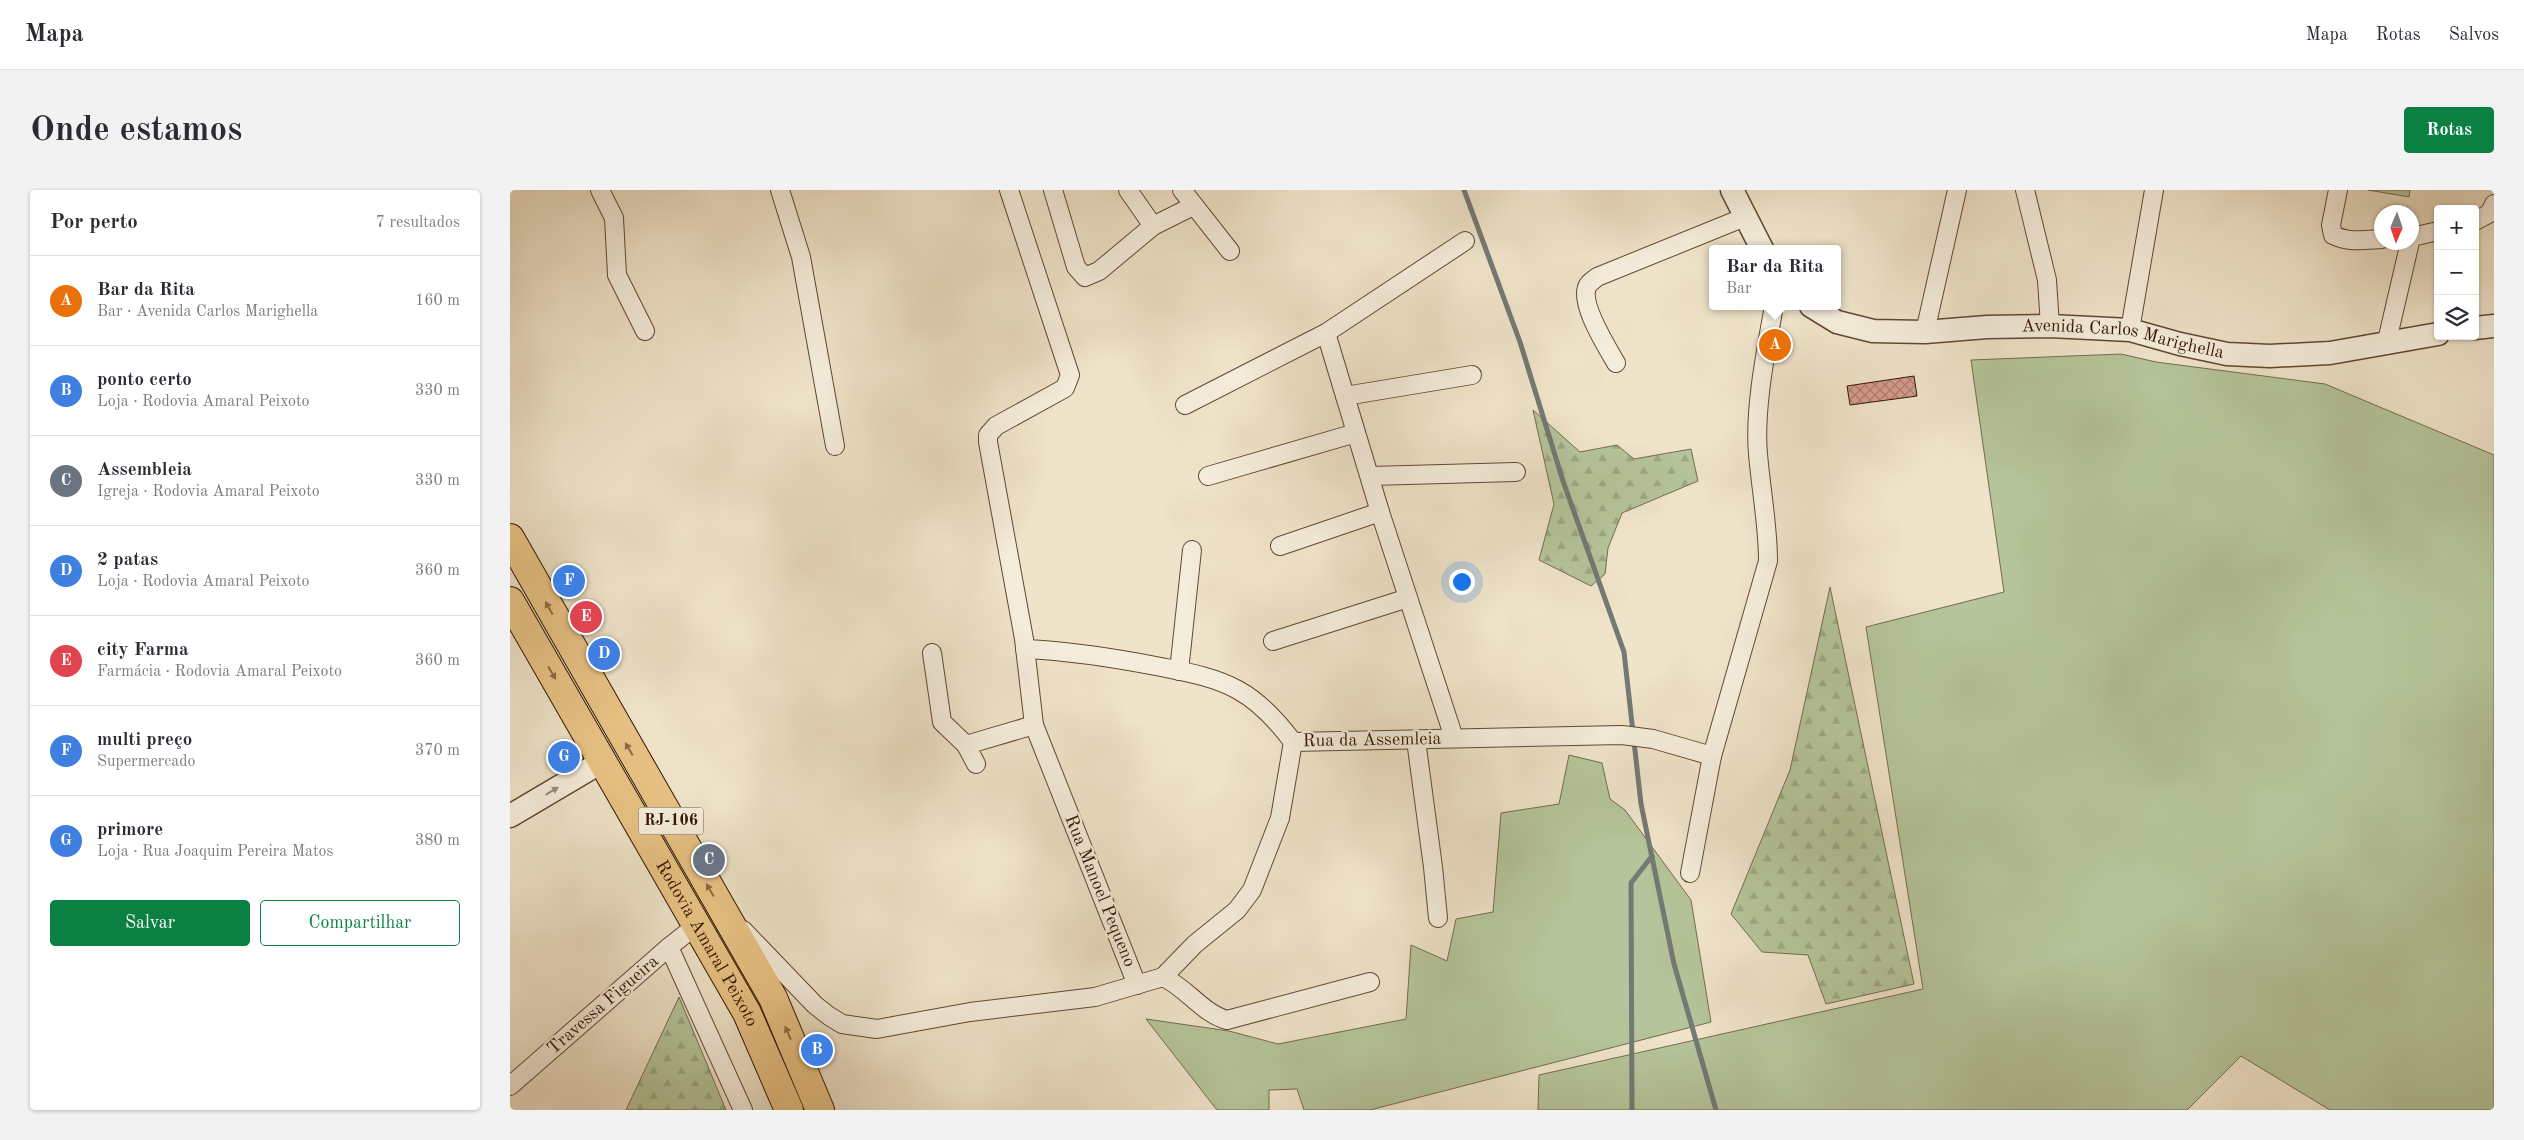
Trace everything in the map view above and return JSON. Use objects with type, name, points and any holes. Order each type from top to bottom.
[{"type":"highway","name":"Rodovia Amaral Peixoto","points":[[510,538],[772,998],[820,1110]]},
{"type":"highway","name":"Rodovia Amaral Peixoto","points":[[511,603],[698,924],[746,1013],[787,1107]]},
{"type":"street","points":[[600,190],[614,218],[617,276],[645,331]]},
{"type":"street","points":[[780,190],[801,257],[835,446]]},
{"type":"street","name":"Rua Manoel Pequeno","points":[[724,914],[758,945],[815,1005],[842,1024],[877,1030],[970,1012],[1096,997],[1137,985],[1034,726],[1025,649],[988,435],[996,426],[1065,388],[1070,375],[1009,190]]},
{"type":"street","points":[[1053,190],[1076,267],[1085,277],[1099,271],[1153,226],[1193,206]]},
{"type":"street","points":[[1128,190],[1153,226]]},
{"type":"street","points":[[1182,190],[1230,251]]},
{"type":"street","points":[[1732,190],[1760,245]]},
{"type":"street","points":[[1925,332],[1957,190]]},
{"type":"street","points":[[2025,190],[2046,280],[2050,326]]},
{"type":"street","points":[[2130,330],[2154,190]]},
{"type":"street","points":[[2338,190],[2331,225],[2333,235],[2342,240],[2374,240]]},
{"type":"street","points":[[2479,219],[2490,213],[2494,204]]},
{"type":"street","points":[[1616,363],[1588,309],[1586,297],[1588,285],[1598,277],[1745,217]]},
{"type":"street","points":[[2419,235],[2434,232]]},
{"type":"street","points":[[1186,406],[1326,333],[1464,241]]},
{"type":"street","points":[[2386,344],[2408,250]]},
{"type":"street","points":[[1690,873],[1712,756],[1768,561],[1768,533],[1758,453],[1764,368],[1773,310]]},
{"type":"street","name":"Avenida Carlos Marighella","points":[[1818,310],[1837,322],[1854,327],[1893,333],[1988,326],[2050,326],[2130,330],[2180,344],[2227,354],[2270,356],[2330,353],[2434,335]]},
{"type":"street","points":[[2479,328],[2494,326]]},
{"type":"street","points":[[1326,333],[1380,512],[1454,738]]},
{"type":"street","points":[[1346,396],[1472,375]]},
{"type":"street","points":[[1208,476],[1356,433]]},
{"type":"street","points":[[1370,476],[1516,472]]},
{"type":"street","points":[[1280,546],[1380,512]]},
{"type":"street","points":[[1179,671],[1192,550]]},
{"type":"street","points":[[1272,640],[1408,598]]},
{"type":"street","name":"Rua da Assemleia","points":[[1025,649],[1072,651],[1179,671],[1237,689],[1262,708],[1281,726],[1293,742],[1622,735],[1653,739],[1712,756]]},
{"type":"street","points":[[932,653],[942,722],[966,745],[976,764]]},
{"type":"street","points":[[966,745],[1034,726]]},
{"type":"street","points":[[1416,740],[1438,918]]},
{"type":"street","points":[[1137,985],[1163,978],[1195,944],[1237,910],[1252,890],[1280,818],[1293,742]]},
{"type":"street","points":[[510,816],[603,761]]},
{"type":"street","name":"Travessa Figueira","points":[[510,1086],[669,947],[698,924]]},
{"type":"street","points":[[669,947],[743,1110]]},
{"type":"street","points":[[1163,978],[1172,982],[1214,1016],[1227,1020],[1301,1002],[1370,982]]},
{"type":"green space","points":[[2368,190],[2410,190],[2409,197]]},
{"type":"green space","points":[[2121,354],[2156,362],[2325,384],[2494,455],[2494,1110],[2330,1110],[2241,1056],[2187,1110],[1538,1110],[1539,1075],[1923,989],[1866,627],[2004,592],[1971,360]]},
{"type":"green space","points":[[1533,410],[1580,452],[1617,445],[1634,459],[1691,449],[1698,481],[1622,513],[1608,548],[1605,574],[1591,586],[1539,560],[1554,504]]},
{"type":"green space","points":[[1830,587],[1914,984],[1826,1004],[1808,955],[1762,952],[1731,914],[1790,770]]},
{"type":"green space","points":[[1569,755],[1602,763],[1610,799],[1625,810],[1691,900],[1711,1022],[1370,1110],[1304,1110],[1297,1089],[1269,1090],[1269,1110],[1217,1110],[1146,1019],[1229,1031],[1278,1044],[1406,1019],[1411,945],[1447,961],[1456,919],[1493,912],[1501,813],[1559,804]]},
{"type":"green space","points":[[679,997],[726,1110],[626,1110]]},
{"type":"building","points":[[1914,376],[1917,396],[1850,405],[1847,386]]},
{"type":"waterway","points":[[1464,190],[1520,342],[1563,481],[1624,652],[1641,804],[1674,964],[1716,1110]]},
{"type":"waterway","points":[[1632,1110],[1631,883],[1652,856]]},
{"type":"place","name":"Bar da Rita","points":[[1775,345]]},
{"type":"place","name":"multi preço","points":[[569,581]]},
{"type":"place","name":"city Farma","points":[[586,617]]},
{"type":"place","name":"2 patas","points":[[604,654]]},
{"type":"place","name":"primore","points":[[564,757]]},
{"type":"place","name":"Assembleia","points":[[709,860]]},
{"type":"place","name":"ponto certo","points":[[817,1050]]}]
